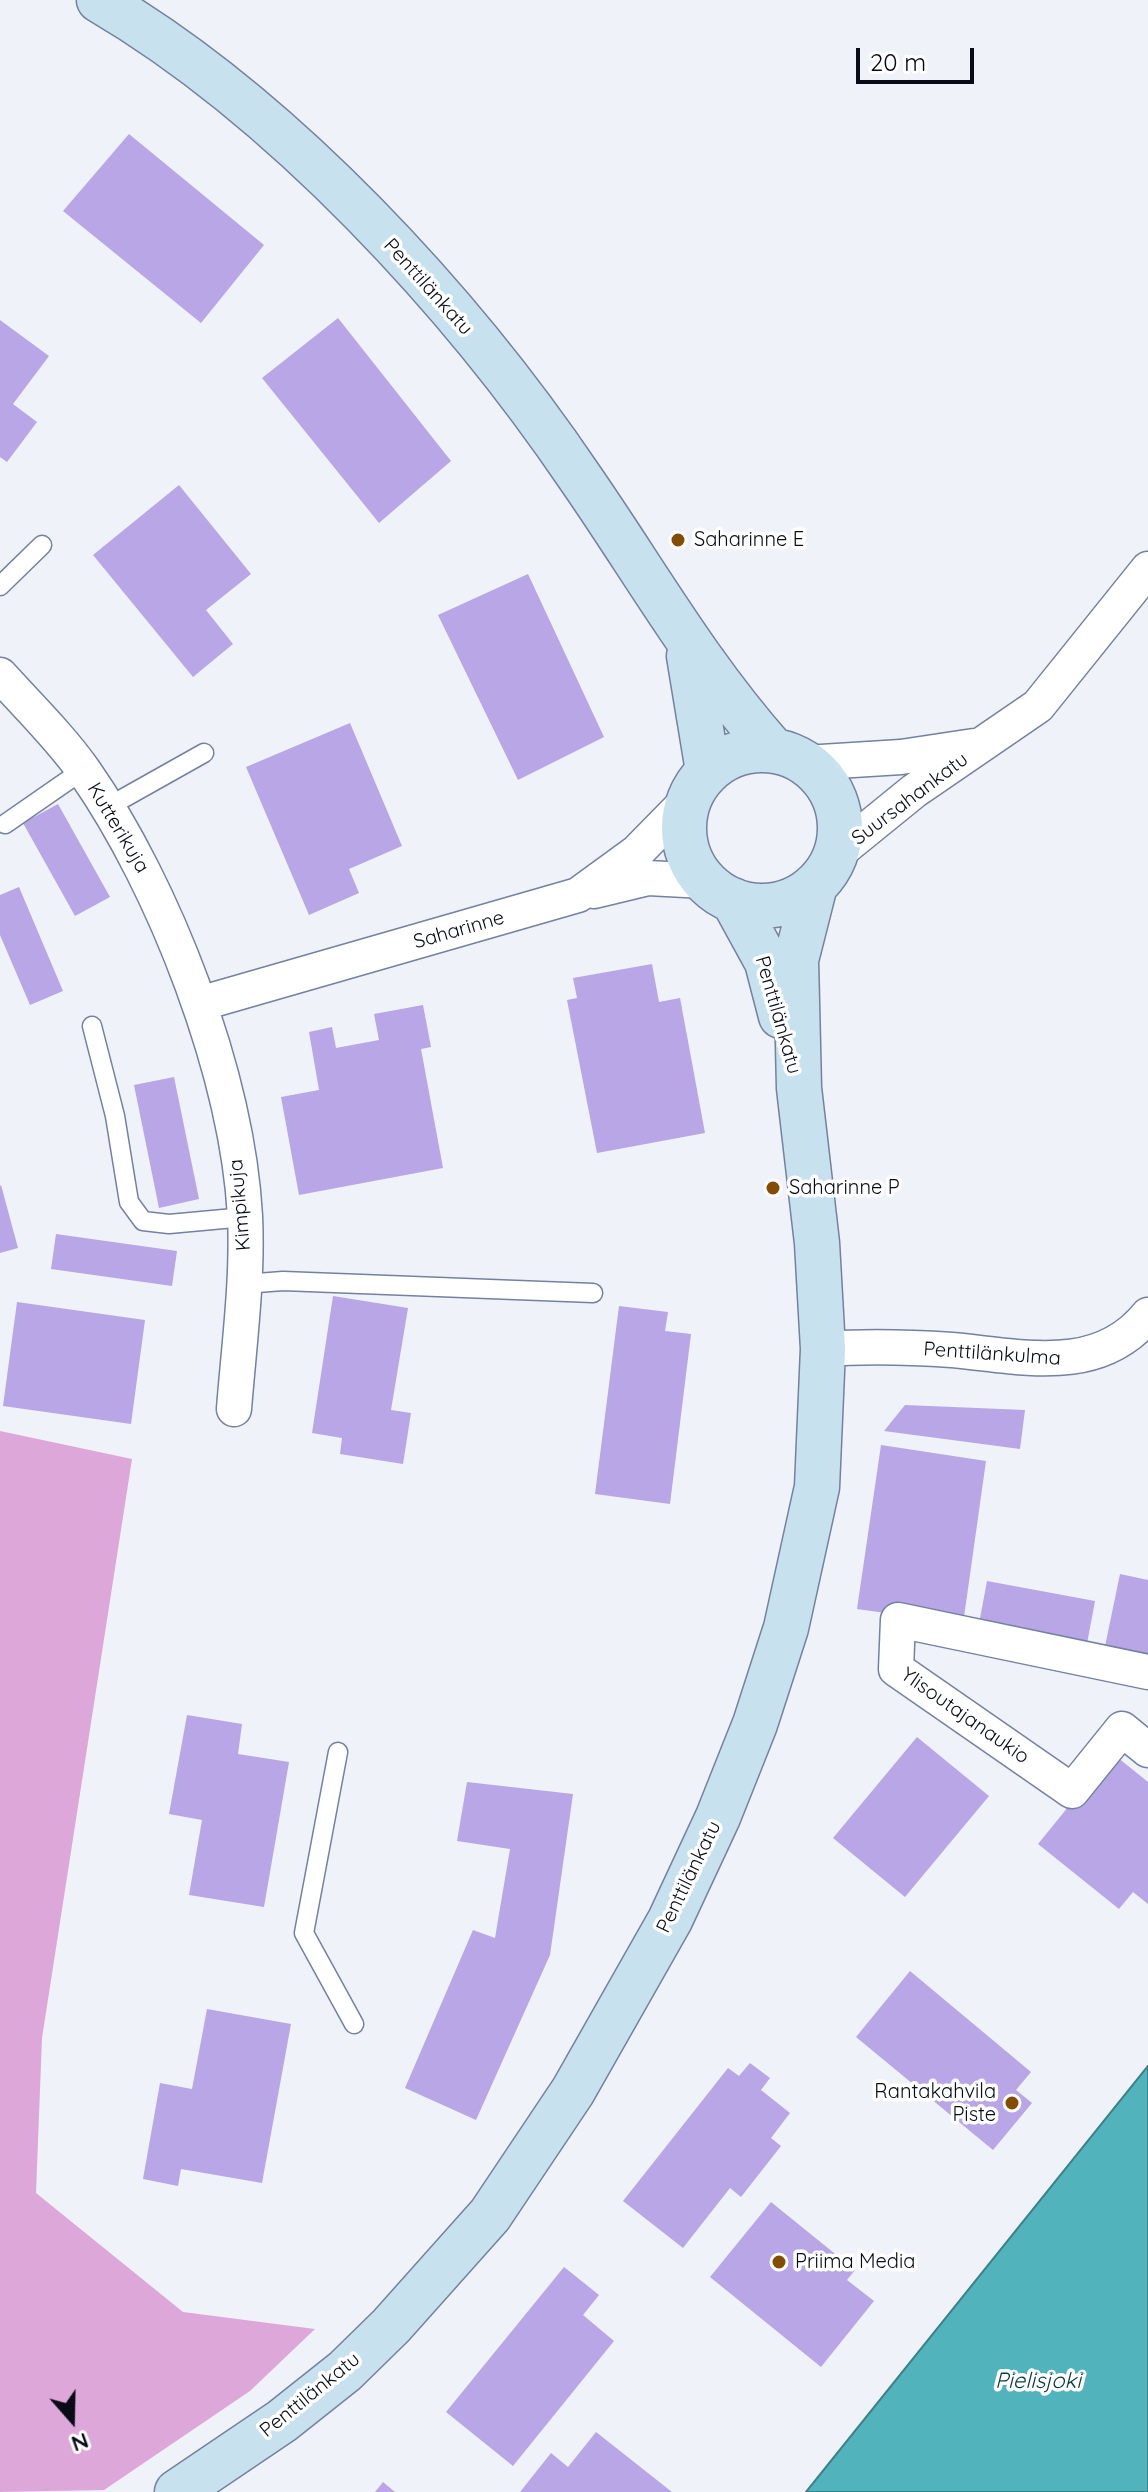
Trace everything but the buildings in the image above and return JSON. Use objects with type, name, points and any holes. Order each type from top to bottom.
[{"type":"street","name":"Penttilänkatu","points":[[99,0],[189,60],[273,129],[424,279],[499,368],[580,477],[686,642],[789,756]]},
{"type":"street","name":"Suursahankatu","points":[[825,870],[914,791],[1038,706],[1148,569]]},
{"type":"street","points":[[686,642],[699,785]]},
{"type":"street","name":"Kutterikuja","points":[[0,675],[83,770],[106,808],[149,880],[199,1004]]},
{"type":"street","name":"Suursahankatu","points":[[789,756],[901,757],[986,744]]},
{"type":"street","points":[[578,895],[648,878],[719,891],[750,905],[776,904],[801,895],[825,870],[840,822],[836,804],[819,774],[789,756],[738,753],[699,785],[684,816],[685,842],[694,867],[719,891]]},
{"type":"street","name":"Saharinne","points":[[199,1004],[578,895],[637,852],[699,785]]},
{"type":"street","name":"Penttilänkatu","points":[[177,2492],[282,2421],[345,2371],[391,2326],[490,2215],[573,2091],[670,1920],[749,1737],[786,1628],[817,1487],[823,1349],[817,1243],[799,1088],[796,960],[825,870]]},
{"type":"street","name":"Penttilänkatu","points":[[719,891],[767,962],[799,1088]]},
{"type":"street","name":"Kimpikuja","points":[[199,1004],[226,1105],[245,1217],[244,1284],[234,1409]]},
{"type":"street","name":"Penttilänkulma","points":[[823,1349],[861,1346],[1066,1360],[1106,1348],[1148,1315]]},
{"type":"street","name":"Ylisoutajanaukio","points":[[1148,1672],[898,1620],[896,1669],[1072,1791],[1122,1729],[1148,1750]]},
{"type":"lane","points":[[0,586],[42,545]]},
{"type":"lane","points":[[106,808],[204,753]]},
{"type":"lane","points":[[5,824],[83,770]]},
{"type":"lane","points":[[92,1026],[115,1116],[129,1202],[143,1221],[169,1224],[245,1217]]},
{"type":"lane","points":[[244,1284],[283,1281],[593,1293]]},
{"type":"lane","points":[[338,1752],[304,1933],[354,2024]]},
{"type":"shaded area","points":[[0,1431],[132,1459],[42,2038],[36,2193],[183,2312],[315,2329],[250,2391],[104,2490],[0,2492]]},
{"type":"water","name":"Pielisjoki","points":[[1148,2066],[1148,2492],[806,2492]]},
{"type":"place","name":"Saharinne E","points":[[678,540]]},
{"type":"place","name":"Saharinne P","points":[[773,1188]]},
{"type":"place","name":"Rantakahvila Piste","points":[[1012,2103]]},
{"type":"place","name":"Priima Media","points":[[779,2262]]}]
